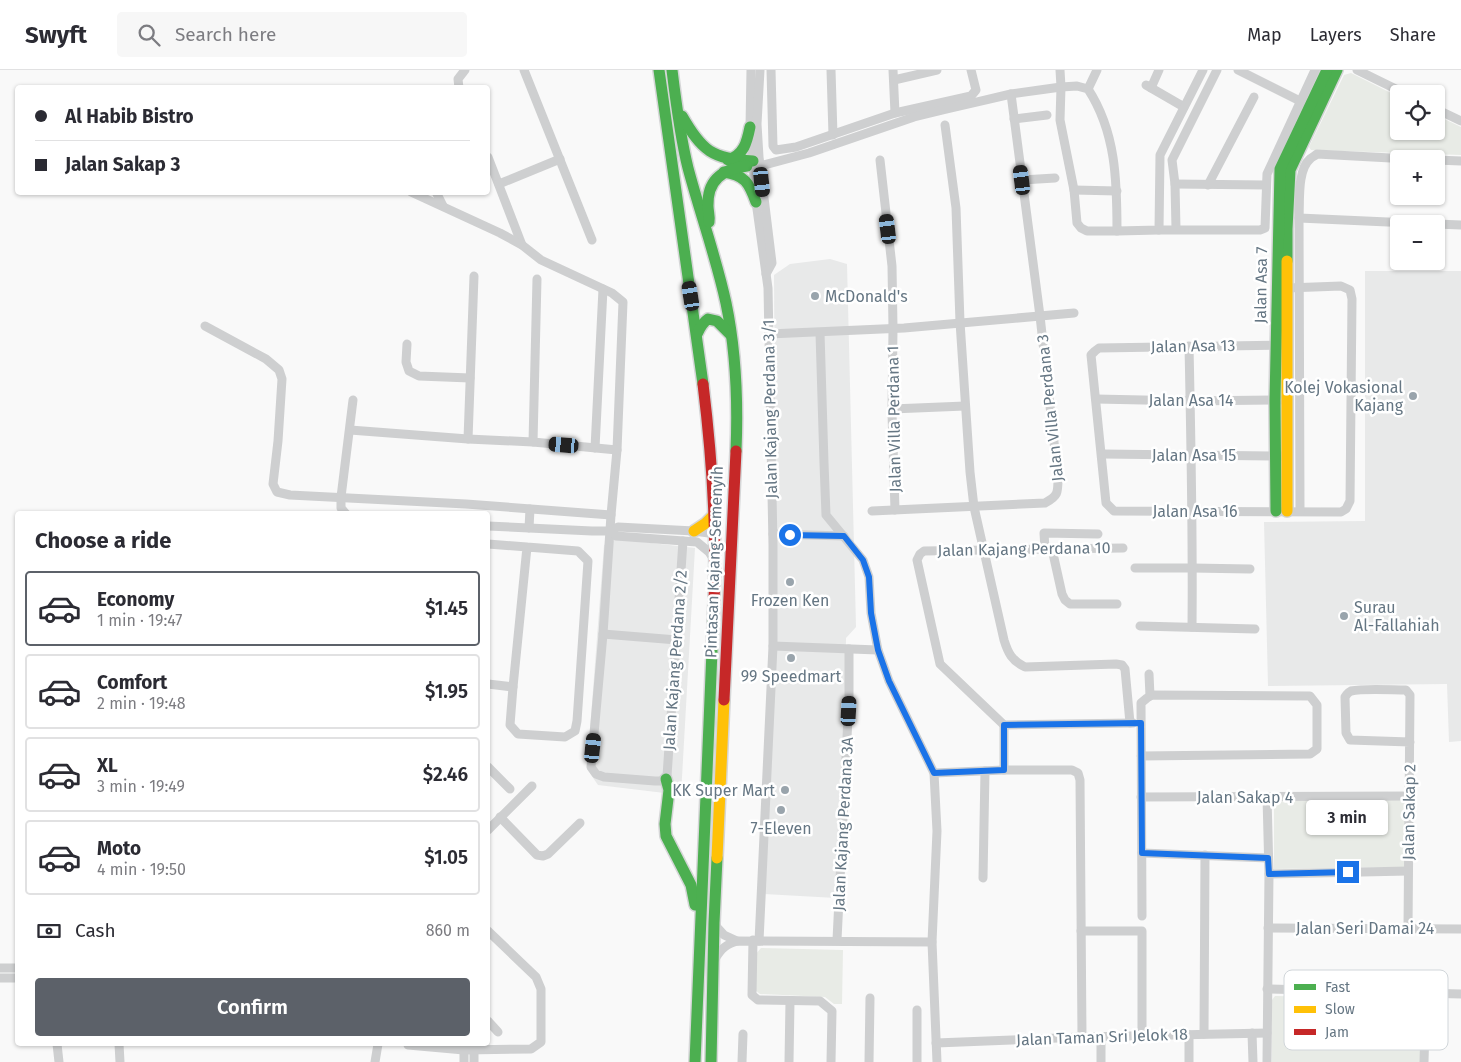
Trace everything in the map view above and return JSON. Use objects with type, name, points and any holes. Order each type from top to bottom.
[{"type":"main road","name":"Pintasan Kajang-Semenyih","points":[[659,70],[697,334],[710,438],[716,513],[716,562],[694,1061]]},
{"type":"main road","name":"Pintasan Kajang-Semenyih","points":[[672,70],[677,112],[691,178],[726,304],[736,398],[736,441],[714,923],[711,1062]]},
{"type":"main road","name":"Jalan Asa 7","points":[[1282,511],[1280,400],[1283,229],[1290,170],[1295,148],[1309,106],[1328,70]]},
{"type":"main road","name":"Jalan Asa 7","points":[[1309,106],[1338,70]]},
{"type":"main road","points":[[677,112],[702,146],[714,154],[728,160],[756,163]]},
{"type":"main road","points":[[728,160],[737,157],[743,150],[750,127]]},
{"type":"main road","points":[[706,229],[710,220],[708,206],[710,190],[716,180],[731,168],[756,163]]},
{"type":"main road","points":[[724,172],[744,178],[751,187],[756,202]]},
{"type":"main road","name":"Jalan Asa 7","points":[[1281,345],[1286,288],[1283,229]]},
{"type":"main road","points":[[697,334],[700,326],[707,319],[720,323],[730,334]]},
{"type":"main road","points":[[694,531],[716,513]]},
{"type":"main road","points":[[666,778],[669,790],[665,824],[666,836],[691,885],[700,921]]},
{"type":"street","points":[[459,85],[458,79],[464,70]]},
{"type":"street","points":[[524,70],[592,240]]},
{"type":"street","points":[[831,70],[833,135]]},
{"type":"street","points":[[893,70],[895,113]]},
{"type":"street","points":[[894,80],[937,70]]},
{"type":"street","points":[[756,71],[773,71],[772,146],[776,150],[796,147],[895,113],[971,96],[976,90],[971,70]]},
{"type":"street","points":[[1060,70],[1062,87],[1060,120],[1074,190],[1077,223],[1080,228],[1087,231],[1117,232],[1260,230],[1265,228],[1267,174],[1309,106],[1316,70]]},
{"type":"street","points":[[1088,89],[1097,70]]},
{"type":"street","points":[[1159,70],[1149,87],[1184,107]]},
{"type":"street","points":[[1159,230],[1160,155],[1204,70]]},
{"type":"street","points":[[1176,230],[1175,184],[1172,160],[1217,70]]},
{"type":"street","points":[[1238,70],[1309,106]]},
{"type":"street","points":[[1357,70],[1390,86]]},
{"type":"street","points":[[756,71],[750,86],[750,127],[772,263],[766,274]]},
{"type":"street","points":[[756,71],[756,202],[766,274]]},
{"type":"street","points":[[756,163],[771,162],[809,153],[914,117],[1011,94],[1077,86],[1088,89],[1098,104],[1107,129],[1112,148],[1117,191],[1117,232]]},
{"type":"street","name":"Jalan Villa Perdana 3","points":[[974,506],[1045,503],[1054,498],[1058,490],[1040,316],[1011,94]]},
{"type":"street","points":[[1190,96],[1201,101]]},
{"type":"street","points":[[1208,185],[1254,97]]},
{"type":"street","points":[[1445,112],[1460,117]]},
{"type":"street","points":[[1014,119],[1047,115]]},
{"type":"street","points":[[945,125],[956,208],[960,322],[970,472],[974,506],[1004,640],[1009,655],[1018,664],[1025,667],[1122,665],[1125,669],[1130,723]]},
{"type":"street","points":[[1295,148],[1310,158]]},
{"type":"street","points":[[1300,511],[1299,218],[1301,176],[1310,158],[1317,154],[1390,158]]},
{"type":"street","points":[[499,184],[560,159]]},
{"type":"street","name":"Jalan Villa Perdana 1","points":[[880,160],[892,266],[894,328],[892,409],[895,510]]},
{"type":"street","points":[[1445,160],[1461,161]]},
{"type":"street","points":[[490,162],[522,245]]},
{"type":"street","points":[[1022,180],[1055,178]]},
{"type":"street","points":[[1175,184],[1266,186]]},
{"type":"street","points":[[1074,190],[1117,191]]},
{"type":"street","points":[[418,195],[500,233],[522,245],[541,260],[603,289],[623,302],[617,450],[591,767],[596,774],[604,777],[655,781],[666,778]]},
{"type":"street","points":[[438,195],[443,206]]},
{"type":"street","points":[[1299,218],[1390,222]]},
{"type":"street","points":[[1445,224],[1461,225]]},
{"type":"street","name":"Jalan Kajang Perdana 3/1","points":[[766,274],[768,288],[773,534],[773,646],[752,995],[758,1000],[790,1000]]},
{"type":"street","points":[[468,439],[474,276]]},
{"type":"street","points":[[534,442],[537,279]]},
{"type":"street","name":"Jalan Asa 16","points":[[1102,454],[1106,503],[1114,511],[1341,512],[1346,509],[1350,501],[1352,299],[1350,290],[1341,286],[1299,287]]},
{"type":"street","points":[[1286,288],[1299,287]]},
{"type":"street","points":[[595,448],[603,289]]},
{"type":"street","points":[[769,334],[894,328],[1074,312]]},
{"type":"street","points":[[205,326],[266,359],[279,370],[282,379],[273,484],[277,492],[290,495],[611,515]]},
{"type":"street","points":[[820,333],[826,515],[863,560],[869,577],[871,613],[878,650],[889,681],[934,773],[937,831],[932,942],[937,1062]]},
{"type":"street","points":[[407,344],[406,362],[409,371],[419,376],[470,378]]},
{"type":"street","name":"Jalan Asa 13","points":[[1096,400],[1091,356],[1100,348],[1281,345]]},
{"type":"street","points":[[1190,346],[1192,627]]},
{"type":"street","points":[[344,511],[341,508],[341,497],[353,400]]},
{"type":"street","points":[[1096,400],[1102,454]]},
{"type":"street","name":"Jalan Asa 14","points":[[1096,400],[1280,400]]},
{"type":"street","points":[[892,409],[965,406]]},
{"type":"street","points":[[350,430],[534,442],[617,450]]},
{"type":"street","name":"Jalan Asa 15","points":[[1102,454],[1281,456]]},
{"type":"street","points":[[872,511],[974,506]]},
{"type":"street","points":[[529,528],[530,509]]},
{"type":"street","points":[[490,526],[610,532],[616,536],[697,542],[709,552],[716,562]]},
{"type":"street","points":[[610,532],[618,527],[716,534]]},
{"type":"street","points":[[1098,534],[1044,533],[1065,600],[1070,604],[1117,604]]},
{"type":"street","points":[[773,534],[844,536]]},
{"type":"street","name":"Jalan Kajang Perdana 2/2","points":[[666,778],[683,541]]},
{"type":"street","points":[[490,544],[527,547],[578,551],[588,561],[575,731],[565,737],[518,734],[510,724],[527,547]]},
{"type":"street","name":"Jalan Kajang Perdana 10","points":[[1004,725],[940,664],[917,560],[920,554],[924,550],[1123,548]]},
{"type":"street","points":[[1135,568],[1250,569]]},
{"type":"street","points":[[1140,626],[1255,629]]},
{"type":"street","points":[[603,634],[677,640]]},
{"type":"street","points":[[773,646],[878,650]]},
{"type":"street","name":"Jalan Kajang Perdana 3A","points":[[837,940],[849,697],[849,649]]},
{"type":"street","points":[[1149,674],[1151,696]]},
{"type":"street","points":[[490,684],[513,687]]},
{"type":"street","name":"Jalan Sakap 2","points":[[1408,929],[1408,796],[1410,742],[1410,695],[1406,690],[1375,690],[1352,691],[1345,697],[1346,733],[1350,740],[1410,742]]},
{"type":"street","points":[[1141,756],[1310,754],[1317,749],[1317,705],[1310,696],[1151,696],[1141,703],[1141,723],[1141,756],[1141,797],[1142,916]]},
{"type":"street","points":[[1004,770],[1004,725],[1141,723]]},
{"type":"street","points":[[934,773],[1004,770],[1072,770],[1078,773],[1080,780],[1082,1037]]},
{"type":"street","points":[[983,878],[985,771]]},
{"type":"street","points":[[490,773],[510,789]]},
{"type":"street","points":[[490,828],[532,786]]},
{"type":"street","name":"Jalan Sakap 4","points":[[1141,797],[1408,796]]},
{"type":"street","points":[[1267,797],[1269,874],[1268,1062]]},
{"type":"street","points":[[500,817],[537,854],[543,856],[548,854],[580,822]]},
{"type":"street","points":[[1142,853],[1268,858]]},
{"type":"street","points":[[1204,1034],[1205,855]]},
{"type":"street","points":[[1269,874],[1408,871]]},
{"type":"street","points":[[714,923],[724,935],[738,941]]},
{"type":"street","name":"Jalan Seri Damai 24","points":[[1268,928],[1461,929]]},
{"type":"street","points":[[1080,931],[1142,932],[1142,1036]]},
{"type":"street","points":[[437,1046],[464,1050],[531,1049],[540,1042],[541,989],[536,977],[490,934]]},
{"type":"street","points":[[713,963],[723,947],[728,943],[738,941],[837,940],[932,942]]},
{"type":"street","points":[[0,968],[15,968]]},
{"type":"street","points":[[0,978],[15,978]]},
{"type":"street","points":[[1268,989],[1284,989]]},
{"type":"street","points":[[1448,994],[1461,994]]},
{"type":"street","points":[[869,1062],[870,998]]},
{"type":"street","points":[[789,1062],[790,1000],[820,1001],[832,1011],[831,1062]]},
{"type":"street","points":[[917,1010],[917,1062]]},
{"type":"street","points":[[490,1023],[498,1032]]},
{"type":"street","name":"Jalan Taman Sri Jelok 18","points":[[936,1043],[1267,1032]]},
{"type":"street","points":[[1252,1033],[1253,1062]]},
{"type":"street","points":[[742,1062],[743,1034]]},
{"type":"street","points":[[1189,1035],[1189,1062]]},
{"type":"street","points":[[1101,1037],[1101,1062]]},
{"type":"street","points":[[58,1046],[59,1062]]},
{"type":"street","points":[[119,1046],[120,1062]]},
{"type":"street","points":[[375,1062],[378,1046]]},
{"type":"street","points":[[464,1050],[464,1062]]},
{"type":"street","points":[[474,1050],[474,1062]]},
{"type":"shaded area","points":[[1351,73],[1390,92],[1390,140],[1445,140],[1445,119],[1461,127],[1461,155],[1445,154],[1445,150],[1390,150],[1390,153],[1311,150],[1309,147],[1344,75]]},
{"type":"shaded area","points":[[830,259],[847,264],[856,627],[846,638],[836,898],[764,894],[776,641],[774,275],[790,264]]},
{"type":"shaded area","name":"Kolej Vokasional Kajang","points":[[1365,271],[1461,271],[1461,741],[1449,742],[1447,684],[1268,686],[1264,522],[1365,521]]},
{"type":"shaded area","points":[[617,539],[695,548],[681,795],[598,785],[587,769],[604,545]]},
{"type":"shaded area","points":[[1405,799],[1405,867],[1274,869],[1274,801]]},
{"type":"shaded area","points":[[761,948],[843,950],[842,1004],[834,1004],[825,997],[760,994],[755,990],[755,955]]},
{"type":"shaded area","points":[[1275,996],[1284,996],[1284,1050],[1420,1050],[1420,1062],[1272,1062],[1272,1000]]},
{"type":"traffic: fast","points":[[659,70],[703,384]]},
{"type":"traffic: fast","points":[[672,70],[685,156],[726,303],[736,377],[736,451]]},
{"type":"traffic: fast","points":[[1276,511],[1275,400],[1280,169],[1327,70]]},
{"type":"traffic: fast","points":[[1287,261],[1290,170],[1337,70]]},
{"type":"traffic: fast","points":[[682,116],[696,138],[710,151],[727,158],[753,161]]},
{"type":"traffic: fast","points":[[728,160],[738,155],[744,147],[750,127]]},
{"type":"traffic: fast","points":[[709,222],[708,197],[710,189],[718,177],[731,170],[747,166]]},
{"type":"traffic: fast","points":[[724,172],[742,178],[751,190],[756,202]]},
{"type":"traffic: fast","points":[[697,334],[708,319],[717,321],[730,334]]},
{"type":"traffic: fast","points":[[695,1062],[714,602]]},
{"type":"traffic: fast","points":[[666,779],[669,790],[665,824],[666,836],[691,885],[695,905]]},
{"type":"traffic: fast","points":[[711,1062],[717,858]]},
{"type":"traffic: slow","points":[[1287,261],[1287,511]]},
{"type":"traffic: slow","points":[[694,531],[716,513]]},
{"type":"traffic: slow","points":[[717,858],[724,700]]},
{"type":"traffic: jam","points":[[703,384],[713,493],[715,547],[714,602]]},
{"type":"traffic: jam","points":[[724,700],[736,451]]},
{"type":"place","name":"McDonald's","points":[[815,296]]},
{"type":"place","name":"Kolej Vokasional Kajang","points":[[1413,396]]},
{"type":"place","name":"Frozen Ken","points":[[790,582]]},
{"type":"place","name":"Surau Al-Fallahiah","points":[[1344,616]]},
{"type":"place","name":"99 Speedmart","points":[[791,658]]},
{"type":"place","name":"KK Super Mart","points":[[785,790]]},
{"type":"place","name":"7-Eleven","points":[[781,810]]},
{"type":"route","points":[[790,535],[844,536],[863,560],[869,577],[871,613],[878,650],[889,681],[934,773],[1004,770],[1004,725],[1141,723],[1142,853],[1268,858],[1269,874],[1348,872]]}]
